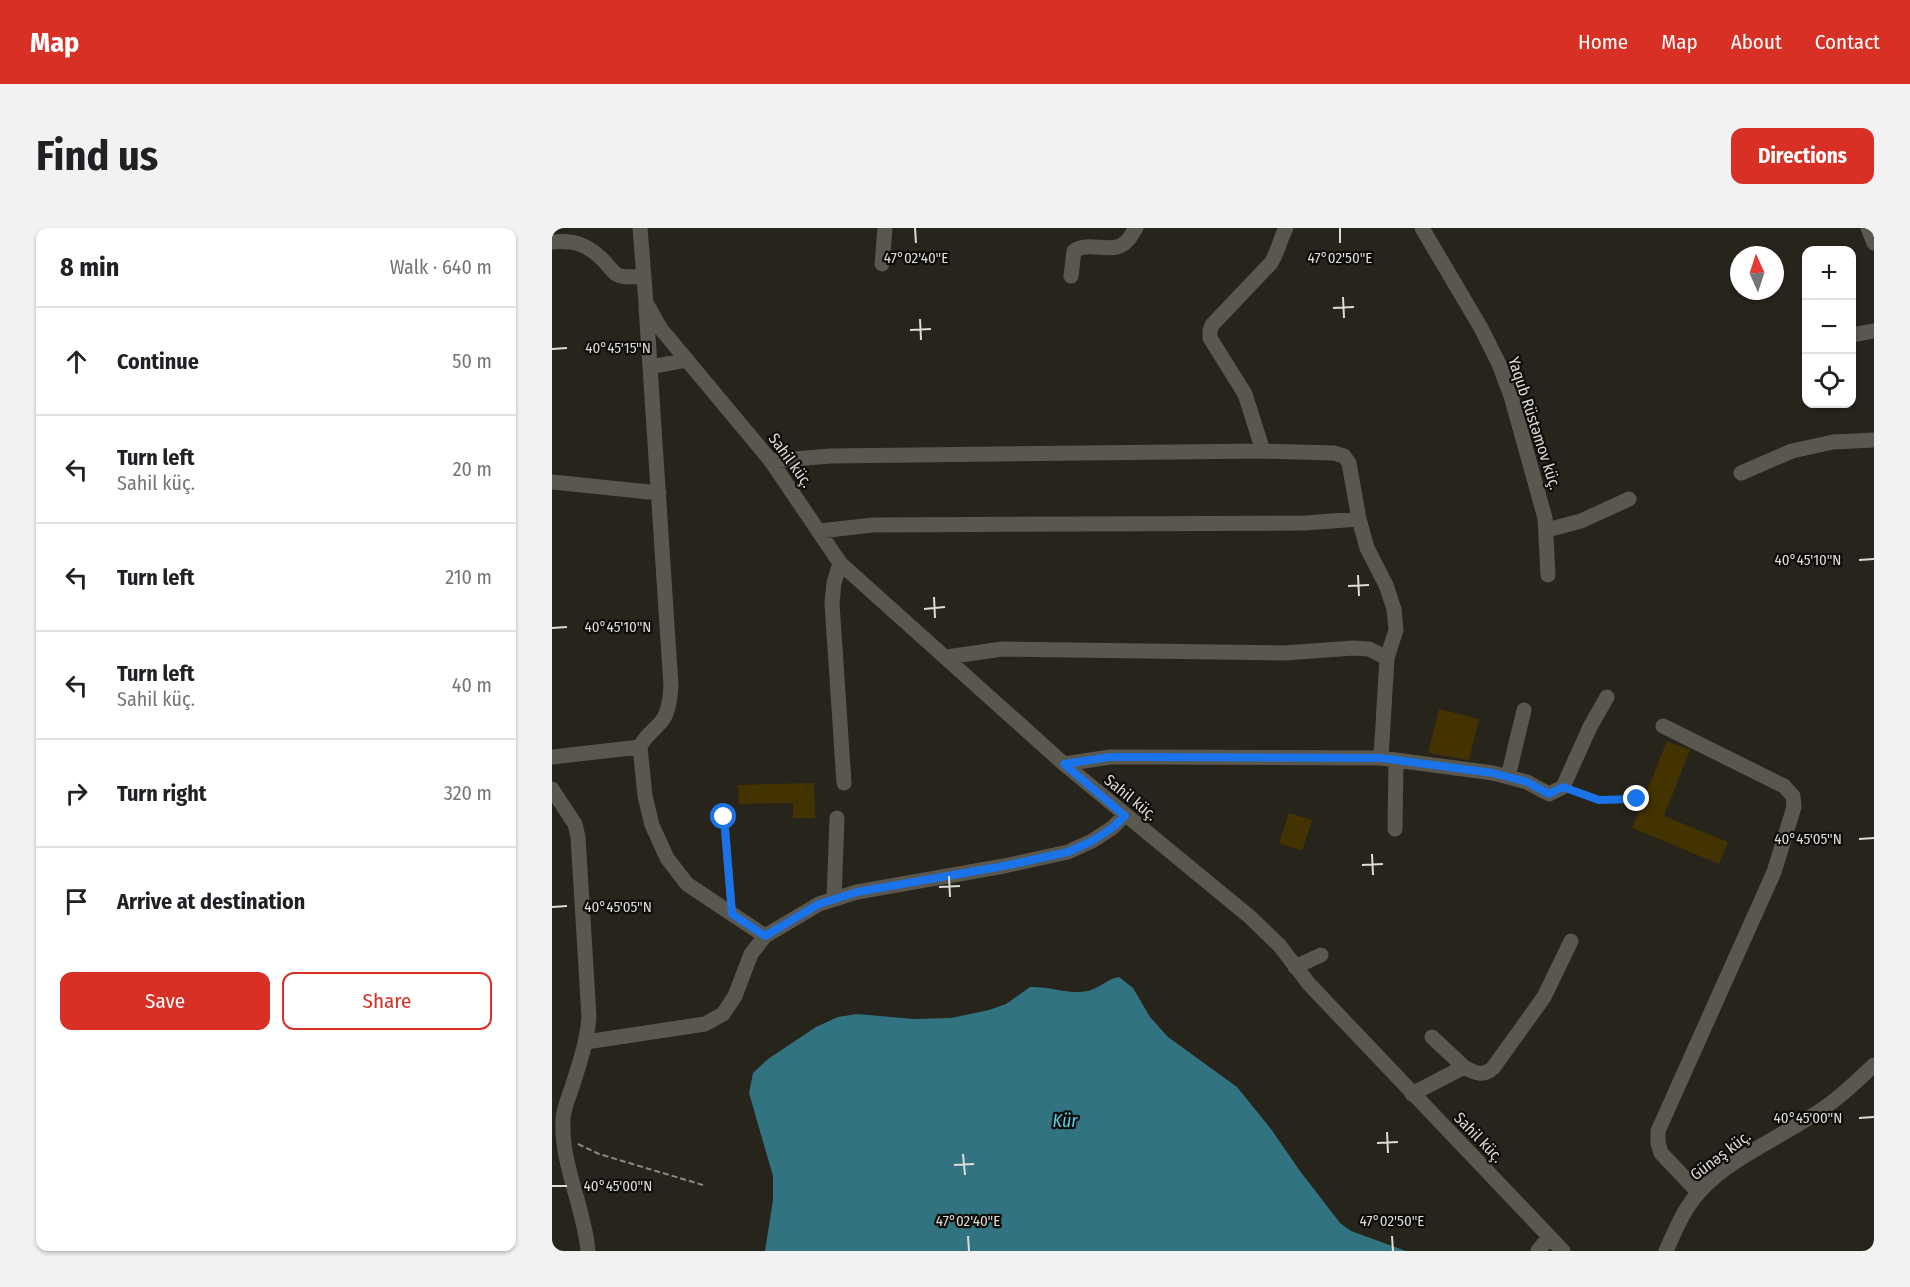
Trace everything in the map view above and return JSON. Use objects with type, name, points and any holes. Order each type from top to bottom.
[{"type":"street","name":"Sahil küç.","points":[[640,228],[671,686],[669,704],[664,718],[643,739],[640,747]]},
{"type":"street","points":[[882,264],[885,228]]},
{"type":"street","points":[[1071,276],[1074,251],[1080,246],[1119,247],[1127,241],[1136,228]]},
{"type":"street","points":[[1263,451],[1245,394],[1210,338],[1210,331],[1212,325],[1276,255],[1279,241],[1286,228]]},
{"type":"street","name":"Yaqub Rüstəmov küç.","points":[[1422,228],[1470,309],[1499,364],[1511,396],[1547,530],[1548,575]]},
{"type":"street","points":[[1868,228],[1874,243]]},
{"type":"street","points":[[552,242],[580,243],[592,249],[616,274],[626,277],[644,276]]},
{"type":"street","name":"Sahil küç.","points":[[646,303],[662,329],[771,461],[840,563],[1064,764],[1250,917],[1280,946],[1309,984],[1412,1094],[1563,1251]]},
{"type":"street","points":[[1856,333],[1874,331]]},
{"type":"street","points":[[650,367],[687,360]]},
{"type":"street","points":[[1741,473],[1792,451],[1833,442],[1874,440]]},
{"type":"street","points":[[771,461],[830,456],[1263,451],[1334,453],[1344,456],[1349,463],[1359,519],[1367,548],[1386,585],[1394,609],[1396,630],[1387,658],[1388,759],[1395,829]]},
{"type":"street","points":[[552,482],[659,493]]},
{"type":"street","points":[[1547,530],[1581,520],[1629,499]]},
{"type":"street","points":[[820,531],[873,525],[1305,523],[1359,519]]},
{"type":"street","points":[[840,563],[834,583],[832,603],[844,783]]},
{"type":"street","points":[[947,657],[1002,649],[1284,652],[1354,648],[1370,649],[1387,658]]},
{"type":"street","points":[[1064,764],[1110,757],[1388,759],[1493,773],[1527,782],[1549,794],[1563,787],[1606,697]]},
{"type":"street","points":[[1508,777],[1524,710]]},
{"type":"street","points":[[1663,726],[1784,786],[1792,796],[1794,807],[1774,872],[1658,1131],[1661,1153],[1698,1192]]},
{"type":"street","points":[[552,757],[640,747],[645,796],[652,825],[667,858],[687,884],[765,936]]},
{"type":"street","points":[[552,789],[575,824],[578,837],[589,1017],[586,1042],[557,1112],[566,1160],[583,1216],[588,1251]]},
{"type":"street","points":[[586,1042],[705,1024],[723,1014],[735,996],[751,954],[765,936],[819,904],[857,892],[1004,866],[1068,852],[1092,841],[1125,816]]},
{"type":"street","points":[[834,899],[837,819]]},
{"type":"street","points":[[1432,1037],[1464,1067],[1478,1074],[1487,1073],[1538,1007],[1571,941]]},
{"type":"street","points":[[1296,966],[1321,955]]},
{"type":"street","name":"Günəş küç.","points":[[1666,1251],[1679,1223],[1698,1192],[1740,1158],[1812,1116],[1845,1092],[1874,1065]]},
{"type":"street","points":[[1412,1094],[1464,1067]]},
{"type":"street","points":[[1538,1251],[1550,1237]]},
{"type":"lane","points":[[724,817],[732,914]]},
{"type":"path","points":[[1563,787],[1599,800],[1637,799]]},
{"type":"path","points":[[563,1135],[599,1154],[704,1185]]},
{"type":"water","name":"Kür","points":[[1119,977],[1133,988],[1150,1017],[1168,1037],[1237,1087],[1340,1223],[1351,1231],[1406,1251],[765,1251],[773,1200],[773,1176],[749,1093],[753,1073],[768,1059],[816,1027],[838,1017],[857,1014],[914,1019],[951,1018],[1006,1004],[1030,987],[1081,992],[1092,990]]},
{"type":"building","points":[[1439,709],[1479,719],[1469,760],[1428,753]]},
{"type":"building","points":[[1667,741],[1690,750],[1664,816],[1728,842],[1719,864],[1632,828]]},
{"type":"building","points":[[814,783],[815,818],[793,818],[793,803],[739,804],[738,785]]},
{"type":"building","points":[[1289,813],[1312,820],[1302,851],[1279,843]]},
{"type":"route","points":[[724,817],[732,914],[765,936],[819,904],[857,892],[1004,866],[1068,852],[1092,841],[1125,816],[1064,764],[1110,757],[1381,758],[1493,773],[1527,782],[1549,794],[1563,787],[1599,800],[1637,799]]}]
